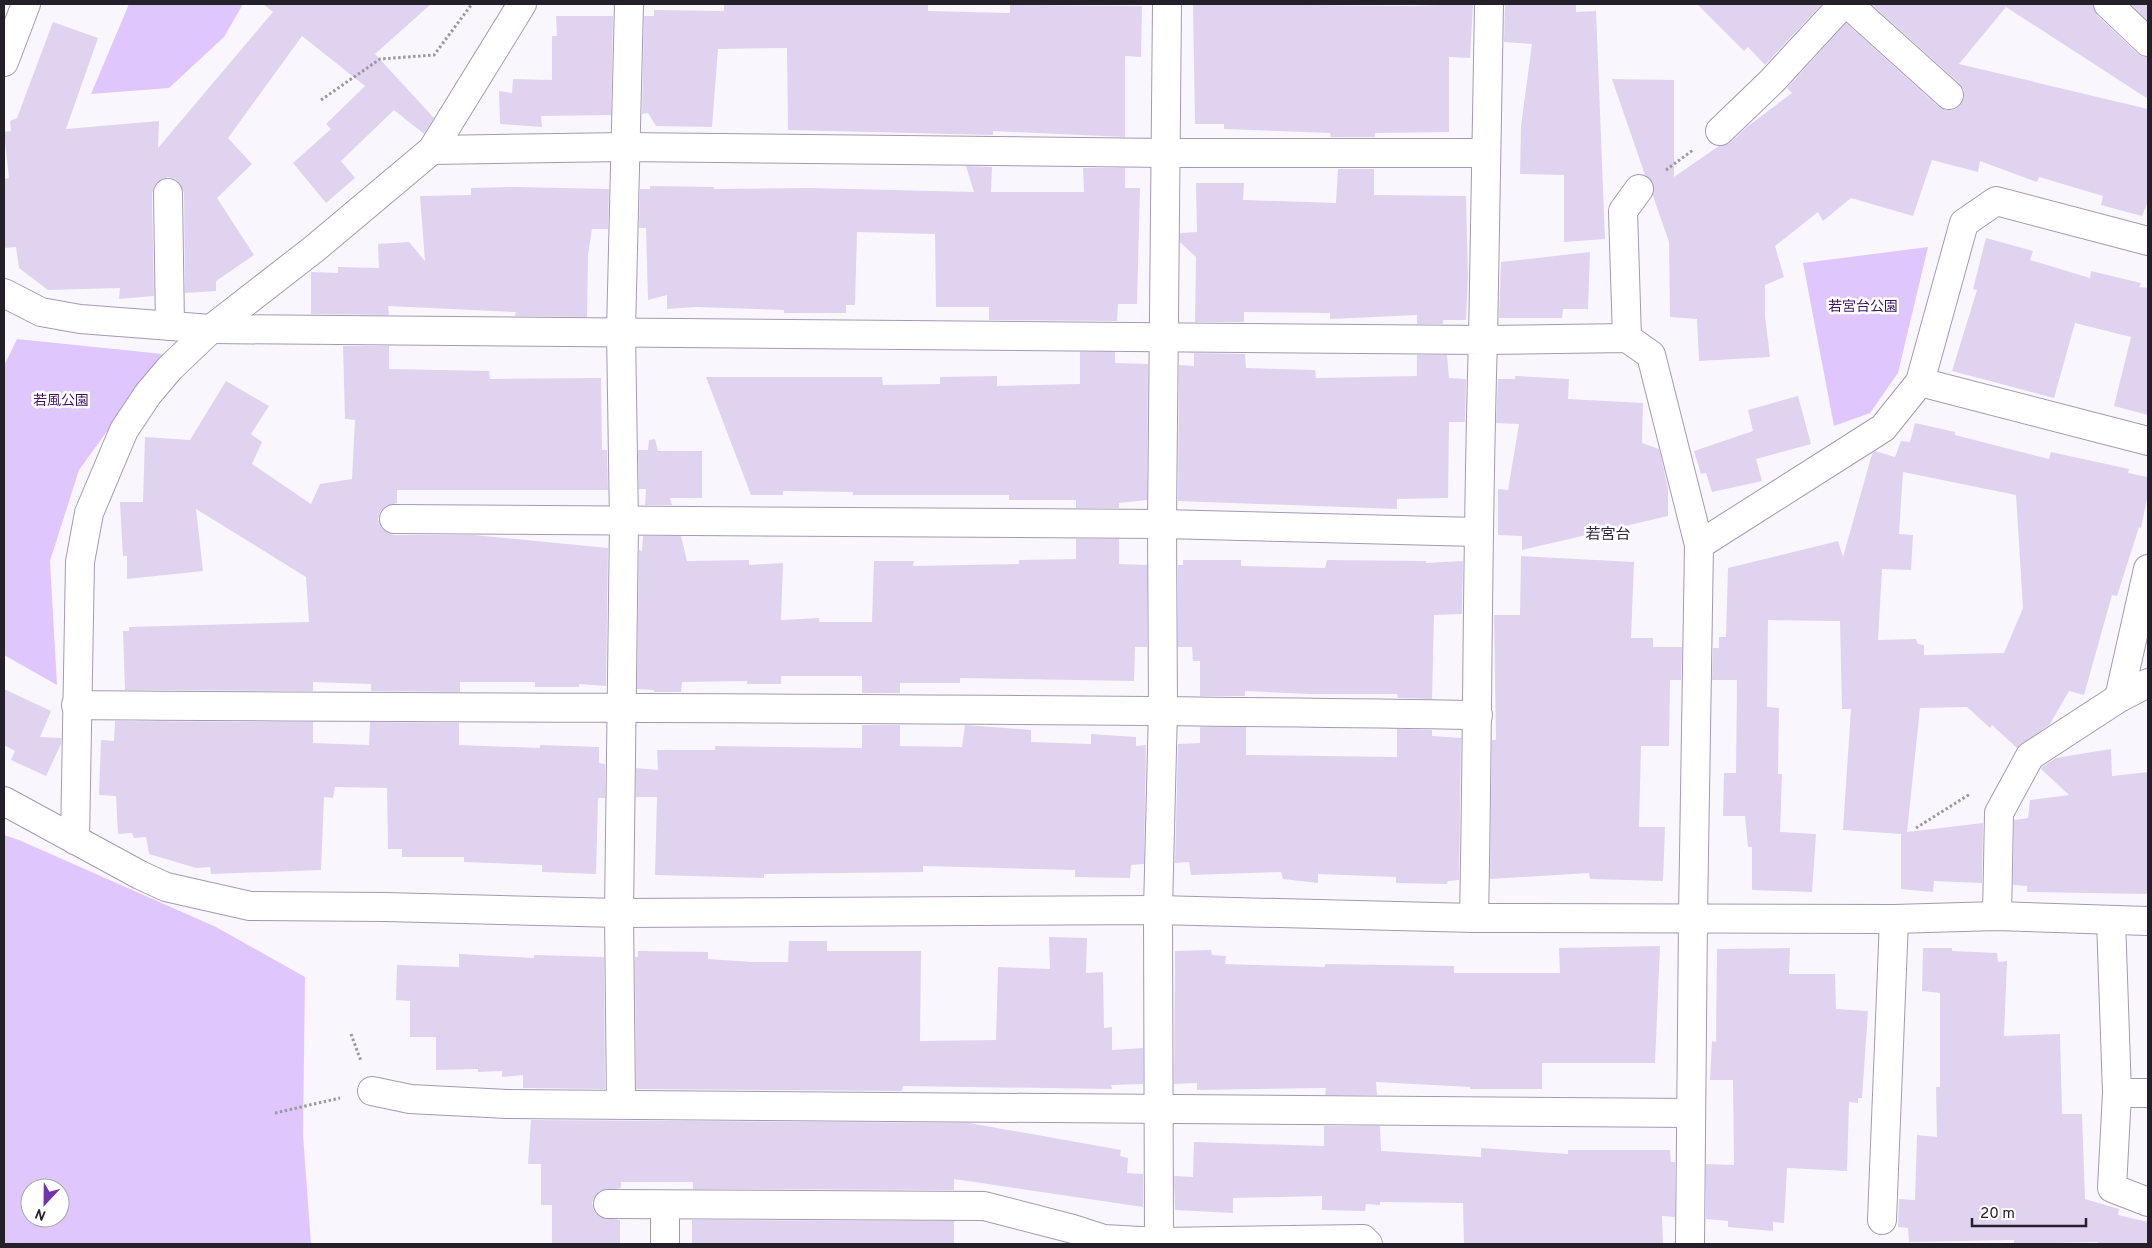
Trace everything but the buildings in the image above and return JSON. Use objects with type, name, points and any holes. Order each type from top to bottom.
[{"type":"street","points":[[4,62],[26,4]]},
{"type":"street","points":[[75,840],[80,562],[89,514],[124,430],[148,394],[170,368],[211,330],[314,249],[432,150],[522,4]]},
{"type":"street","points":[[621,1104],[619,913],[624,522],[621,331],[624,147],[629,4]]},
{"type":"street","points":[[1159,1242],[1158,910],[1163,710],[1162,524],[1166,336],[1167,4]]},
{"type":"street","points":[[1474,918],[1478,715],[1477,532],[1483,340],[1489,4]]},
{"type":"street","points":[[1720,131],[1772,81],[1843,4]]},
{"type":"street","points":[[1848,4],[1949,95]]},
{"type":"street","points":[[2108,4],[2148,42]]},
{"type":"street","points":[[432,150],[624,147],[1167,153],[1486,153]]},
{"type":"street","points":[[1627,338],[1623,212],[1639,189]]},
{"type":"street","points":[[168,193],[170,326]]},
{"type":"street","points":[[1699,545],[1883,428],[1920,382],[1964,223],[1996,201],[2148,241]]},
{"type":"street","points":[[4,293],[41,312],[80,319],[211,330],[621,331],[1483,340],[1627,338],[1651,355],[1699,545],[1692,917],[1690,1244]]},
{"type":"street","points":[[1920,382],[2148,441]]},
{"type":"street","points":[[394,519],[624,522],[1162,524],[1477,532]]},
{"type":"street","points":[[2119,698],[2148,569]]},
{"type":"street","points":[[1997,916],[1999,813],[2030,756],[2119,698],[2148,683]]},
{"type":"street","points":[[76,705],[1163,710],[1478,715]]},
{"type":"street","points":[[4,801],[140,875],[166,887],[250,906],[385,907],[619,913],[1158,910],[1474,918],[1692,917],[1894,919],[1997,916],[2148,921]]},
{"type":"street","points":[[1882,1220],[1894,919]]},
{"type":"street","points":[[2112,920],[2117,1093],[2112,1188],[2148,1202]]},
{"type":"street","points":[[372,1090],[420,1100],[507,1104],[1159,1107],[1691,1113]]},
{"type":"street","points":[[2117,1093],[2148,1093]]},
{"type":"street","points":[[608,1204],[984,1206],[1073,1229],[1104,1242],[1363,1239],[1368,1244]]},
{"type":"street","points":[[665,1205],[665,1244]]},
{"type":"path","points":[[321,100],[380,59],[434,55],[472,4]]},
{"type":"path","points":[[1639,189],[1720,131]]},
{"type":"path","points":[[274,1113],[372,1090]]},
{"type":"green space","points":[[129,4],[243,4],[224,37],[169,88],[91,94]]},
{"type":"green space","name":"若宮台公園","points":[[1928,247],[1898,373],[1870,413],[1834,426],[1803,263]]},
{"type":"green space","name":"若風公園","points":[[17,339],[163,354],[79,470],[50,561],[57,685],[4,655],[4,366]]},
{"type":"green space","points":[[4,835],[216,927],[305,977],[303,1135],[311,1244],[4,1244]]},
{"type":"district","name":"若宮台","points":[[1608,534]]}]
